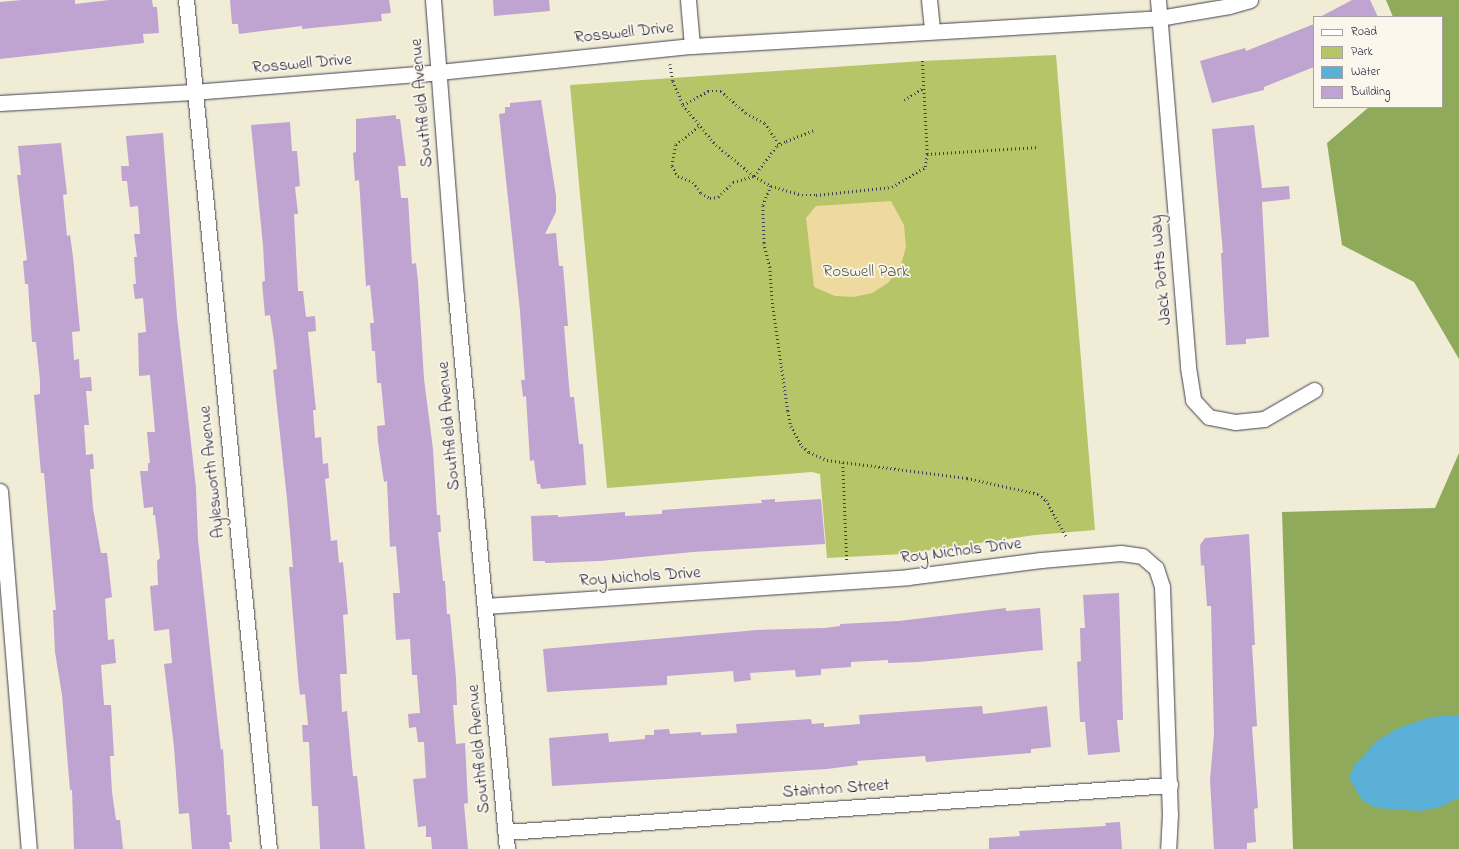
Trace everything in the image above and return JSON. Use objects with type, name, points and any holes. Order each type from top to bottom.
[{"type":"street","name":"Aylesworth Avenue","points":[[186,0],[193,92],[269,849]]},
{"type":"street","name":"Southfield Avenue","points":[[433,0],[456,296],[507,849]]},
{"type":"street","points":[[688,0],[692,46]]},
{"type":"street","points":[[929,0],[932,30]]},
{"type":"street","name":"Jack Potts Way","points":[[1158,0],[1188,367],[1193,400],[1209,417],[1236,422],[1264,419],[1314,390]]},
{"type":"street","name":"Rosswell Drive","points":[[0,103],[193,92],[439,72],[692,46],[932,30],[1159,18],[1229,6],[1250,0]]},
{"type":"street","points":[[0,491],[29,849]]},
{"type":"street","name":"Roy Nichols Drive","points":[[485,606],[888,579],[1041,560],[1121,553],[1138,555],[1150,561],[1156,568],[1162,587],[1170,784],[1168,849]]},
{"type":"street","name":"Stainton Street","points":[[506,832],[1170,784]]},
{"type":"path","points":[[670,62],[673,81],[683,104],[700,127],[754,176],[771,186],[802,195],[816,195],[884,188],[921,171],[927,154],[922,58]]},
{"type":"path","points":[[904,100],[923,88]]},
{"type":"path","points":[[683,104],[708,91],[721,91],[746,113],[765,123],[780,145]]},
{"type":"path","points":[[700,127],[682,139],[673,151],[672,166],[678,176],[693,182],[701,193],[710,198],[718,197],[733,182],[754,176],[780,145],[814,130]]},
{"type":"path","points":[[927,154],[1038,147]]},
{"type":"path","points":[[771,186],[763,206],[763,229],[792,426],[802,446],[809,452],[843,463],[967,478],[1038,494],[1046,500],[1066,536]]},
{"type":"path","points":[[843,463],[847,561]]},
{"type":"green space","points":[[1386,0],[1459,0],[1459,359],[1414,282],[1342,245],[1327,143],[1368,108],[1443,108],[1443,16],[1393,16]]},
{"type":"green space","name":"Roswell Park","points":[[1056,55],[1095,530],[1035,535],[903,554],[827,558],[820,474],[812,472],[607,488],[570,85],[922,61]]},
{"type":"green space","points":[[1459,453],[1459,849],[1293,849],[1282,512],[1435,508]]},
{"type":"sand","points":[[891,201],[904,225],[906,247],[901,265],[888,283],[872,293],[854,297],[835,296],[814,287],[806,218],[816,206]]},
{"type":"water","points":[[1459,715],[1459,798],[1440,807],[1420,811],[1376,808],[1362,800],[1349,778],[1354,766],[1377,741],[1396,729],[1431,717]]},
{"type":"building","points":[[22,0],[75,0],[75,4],[109,0],[152,0],[153,7],[157,7],[159,33],[143,34],[144,43],[0,59],[0,2]]},
{"type":"building","points":[[230,0],[389,0],[391,13],[381,14],[382,21],[302,29],[302,26],[239,34],[238,24],[232,24]]},
{"type":"building","points":[[493,0],[549,0],[550,11],[494,16]]},
{"type":"building","points":[[1352,0],[1370,0],[1378,16],[1322,16]]},
{"type":"building","points":[[1313,24],[1313,67],[1264,87],[1264,90],[1212,103],[1200,61],[1245,48],[1246,51]]},
{"type":"building","points":[[541,100],[556,196],[556,212],[545,234],[556,233],[559,266],[563,266],[568,326],[564,326],[570,397],[574,397],[579,444],[583,444],[586,485],[541,489],[540,484],[537,484],[534,460],[530,461],[526,396],[523,397],[521,380],[525,380],[520,311],[499,114],[505,113],[505,107],[510,107],[510,103]]},
{"type":"building","points":[[396,115],[396,119],[400,119],[406,166],[398,166],[401,198],[408,198],[412,264],[416,263],[424,379],[433,449],[437,515],[440,515],[441,532],[438,532],[443,581],[445,581],[447,614],[450,614],[456,678],[457,705],[453,705],[456,744],[465,743],[468,803],[464,804],[468,849],[432,849],[431,837],[426,837],[426,826],[418,827],[413,779],[426,778],[424,742],[418,742],[416,727],[409,728],[408,714],[420,713],[417,675],[412,675],[410,639],[396,640],[393,593],[400,593],[396,546],[390,547],[387,481],[384,482],[378,442],[377,426],[385,425],[381,383],[377,383],[375,351],[372,351],[370,323],[374,323],[370,285],[366,286],[359,180],[355,181],[353,153],[356,152],[356,119]]},
{"type":"building","points":[[290,122],[292,151],[297,151],[300,186],[295,187],[298,214],[294,214],[298,291],[303,291],[306,317],[315,316],[316,331],[308,332],[316,410],[313,410],[315,438],[321,437],[323,464],[328,463],[329,478],[325,479],[331,541],[337,540],[339,563],[343,562],[348,614],[343,615],[347,674],[340,674],[342,712],[347,711],[353,776],[357,776],[365,849],[320,849],[318,806],[312,806],[309,742],[303,742],[302,725],[308,725],[305,694],[300,695],[298,677],[289,567],[293,567],[273,370],[277,369],[270,315],[265,316],[262,282],[265,281],[263,245],[251,125]]},
{"type":"building","points":[[1254,125],[1262,188],[1289,186],[1290,199],[1262,202],[1269,337],[1246,339],[1246,344],[1226,345],[1221,253],[1223,253],[1212,129]]},
{"type":"building","points":[[163,133],[177,317],[196,488],[198,539],[221,750],[223,749],[227,815],[230,815],[232,842],[229,842],[230,849],[192,849],[189,813],[179,814],[174,747],[164,664],[172,663],[169,629],[154,631],[150,586],[158,585],[157,561],[160,558],[155,515],[153,515],[153,507],[144,508],[140,471],[148,471],[148,463],[150,463],[147,432],[155,432],[150,375],[139,376],[138,333],[146,332],[143,298],[135,299],[133,284],[136,284],[134,257],[137,257],[134,234],[140,234],[138,206],[130,207],[127,181],[122,181],[121,166],[129,166],[126,136]]},
{"type":"building","points":[[61,143],[67,194],[63,195],[67,236],[70,235],[80,331],[72,332],[74,360],[79,359],[80,378],[91,377],[92,391],[86,391],[89,425],[84,425],[86,455],[93,454],[94,469],[90,469],[93,508],[101,553],[107,553],[112,597],[105,599],[108,640],[114,639],[116,663],[101,665],[104,705],[111,705],[114,756],[110,756],[112,792],[116,820],[120,820],[123,849],[74,849],[72,790],[70,790],[62,695],[55,652],[53,610],[56,610],[44,473],[41,473],[34,395],[40,394],[40,381],[36,342],[32,342],[28,284],[25,284],[23,261],[27,260],[17,175],[21,175],[18,146]]},
{"type":"building","points":[[775,499],[775,502],[821,499],[825,544],[693,552],[600,561],[545,563],[545,561],[533,561],[531,516],[558,515],[558,517],[625,512],[625,516],[662,514],[662,510],[762,503],[761,500]]},
{"type":"building","points":[[1249,534],[1255,645],[1252,645],[1257,726],[1252,727],[1258,808],[1254,809],[1256,842],[1247,843],[1247,849],[1214,849],[1210,780],[1214,734],[1211,606],[1207,606],[1204,565],[1201,566],[1200,545],[1205,538]]},
{"type":"building","points":[[1119,593],[1123,720],[1117,720],[1120,752],[1088,755],[1085,722],[1080,722],[1077,662],[1081,661],[1080,628],[1085,628],[1083,595]]},
{"type":"building","points":[[1006,608],[1006,611],[1040,608],[1043,650],[919,662],[888,663],[888,660],[851,662],[851,667],[821,669],[821,675],[796,677],[795,670],[750,673],[751,680],[734,682],[733,671],[667,676],[667,685],[547,692],[543,649],[757,630],[824,628],[840,626],[840,624],[899,621]]},
{"type":"building","points":[[982,706],[983,714],[1047,706],[1051,747],[1031,749],[1031,753],[926,762],[925,756],[857,761],[858,765],[827,769],[552,786],[549,738],[608,733],[609,742],[645,739],[645,735],[654,735],[654,730],[669,729],[670,734],[701,732],[701,735],[737,733],[736,724],[811,719],[812,724],[824,723],[824,727],[860,724],[859,715]]},
{"type":"building","points":[[1120,822],[1122,849],[989,849],[989,838],[1020,836],[1019,831],[1106,826],[1105,823]]}]
